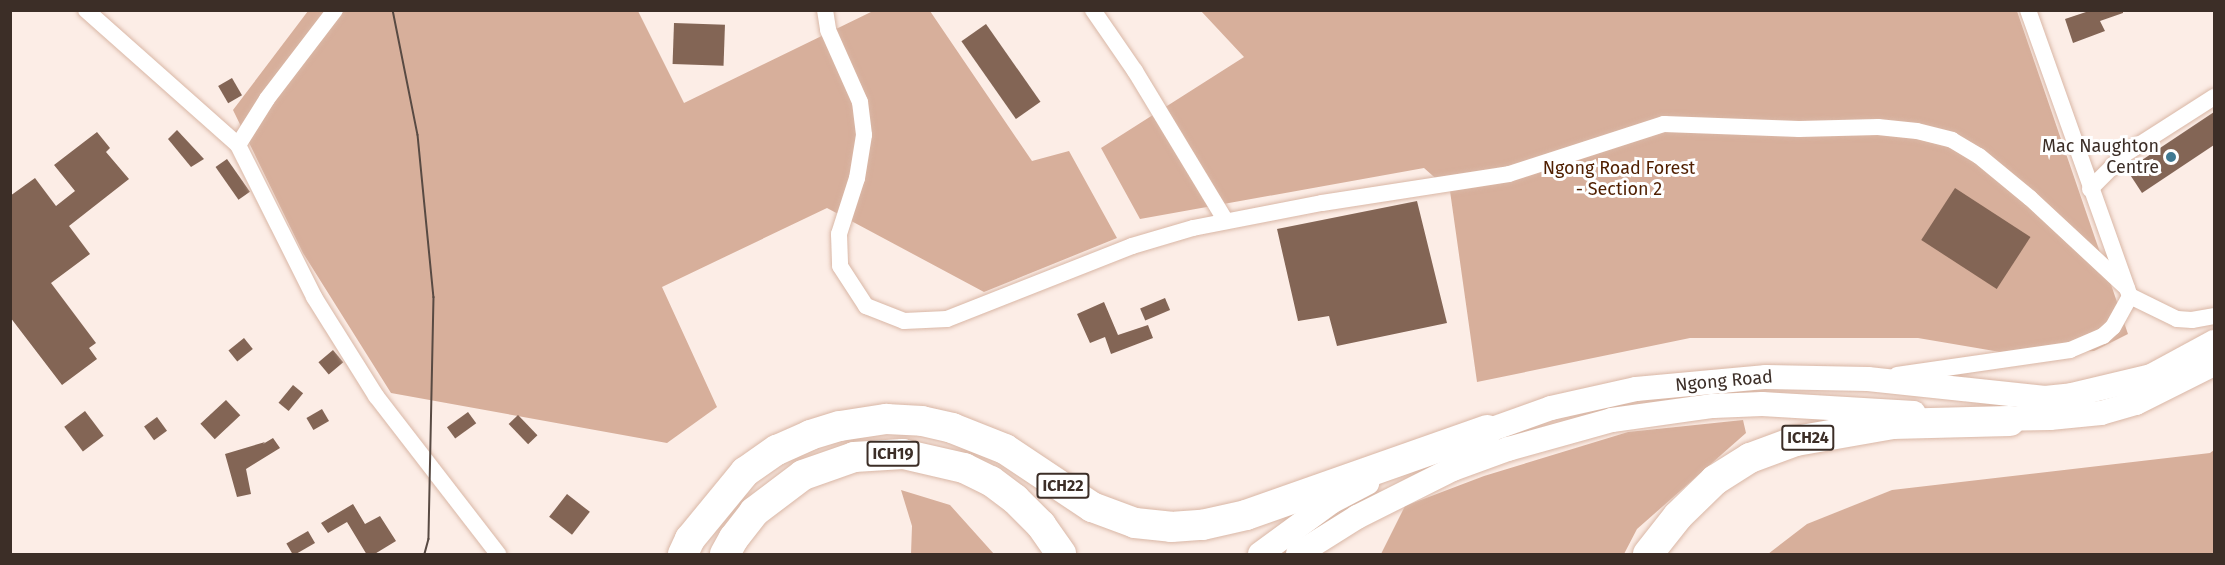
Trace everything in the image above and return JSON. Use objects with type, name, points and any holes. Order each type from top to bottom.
[{"type":"highway","name":"ICH22","points":[[683,555],[690,539],[745,472],[777,450],[810,435],[840,426],[886,419],[922,421],[952,428],[1005,449],[1092,507],[1135,523],[1171,527],[1202,525],[1246,515],[1487,430]]},
{"type":"highway","name":"ICH24","points":[[1648,555],[1678,516],[1715,480],[1759,454],[1796,441],[1892,424],[2010,421]]},
{"type":"highway","name":"ICH19","points":[[725,555],[734,537],[754,512],[803,475],[854,456],[903,454],[964,468],[991,481],[1015,499],[1041,525],[1061,555]]},
{"type":"main road","name":"Ngong Road","points":[[1260,555],[1331,502],[1390,472],[1487,430],[1551,408],[1636,389],[1766,377],[1868,379],[2045,398],[2072,395],[2151,376],[2214,342]]},
{"type":"main road","name":"Ngong Road","points":[[1298,555],[1357,517],[1454,469],[1508,449],[1612,420],[1713,406],[1762,404],[2010,421],[2101,413],[2136,403],[2214,364]]},
{"type":"street","points":[[86,10],[238,145],[295,262],[370,386],[498,555]]},
{"type":"street","points":[[238,145],[267,99],[334,10]]},
{"type":"street","points":[[825,10],[828,30],[860,102],[864,135],[857,177],[839,234],[840,266],[866,306],[904,321],[947,320],[988,301],[1132,246],[1226,221],[1322,203],[1509,174],[1664,124],[1799,129],[1878,127],[1917,132],[1952,140],[1979,156],[2030,198],[2129,292],[2177,319],[2192,320],[2214,316]]},
{"type":"street","points":[[1093,10],[1135,71],[1226,221]]},
{"type":"street","points":[[1868,379],[2070,350],[2103,336],[2113,327],[2129,292],[2090,189],[2028,10]]},
{"type":"street","points":[[2090,189],[2125,154],[2214,97]]},
{"type":"green space","points":[[308,11],[638,11],[684,103],[873,11],[930,11],[1032,161],[1069,151],[1117,238],[984,292],[827,208],[662,287],[717,407],[667,443],[391,393],[303,253],[233,110]]},
{"type":"green space","name":"Ngong Road Forest - Section 2","points":[[1201,11],[2017,11],[2128,334],[2094,351],[2018,355],[1918,338],[1690,338],[1477,382],[1450,191],[1424,168],[1140,219],[1101,148],[1244,57]]},
{"type":"green space","points":[[1743,420],[1746,433],[1637,529],[1624,554],[1381,554],[1405,506],[1484,476],[1628,432]]},
{"type":"green space","points":[[2214,450],[2214,554],[1768,554],[1807,524],[1892,490],[2210,453]]},
{"type":"green space","points":[[901,490],[950,505],[994,554],[911,554],[912,526]]},
{"type":"building","points":[[2092,10],[2123,10],[2123,13],[2100,21],[2105,31],[2073,43],[2065,19]]},
{"type":"building","points":[[674,23],[725,25],[724,66],[673,64]]},
{"type":"building","points":[[986,24],[1040,102],[1016,119],[961,41]]},
{"type":"building","points":[[232,78],[242,95],[228,103],[218,86]]},
{"type":"building","name":"Mac Naughton Centre","points":[[2214,112],[2214,145],[2142,193],[2127,170]]},
{"type":"building","points":[[177,130],[204,159],[191,167],[168,139]]},
{"type":"building","points":[[97,132],[110,148],[106,152],[129,179],[69,226],[90,254],[51,283],[96,343],[89,348],[97,359],[62,385],[10,317],[10,196],[35,178],[56,206],[75,191],[54,165]]},
{"type":"building","points":[[227,159],[250,192],[238,200],[216,167]]},
{"type":"building","points":[[1955,188],[2030,237],[1997,289],[1921,240]]},
{"type":"building","points":[[1417,201],[1447,323],[1337,346],[1329,316],[1298,321],[1277,229]]},
{"type":"building","points":[[1165,298],[1170,310],[1145,321],[1140,309]]},
{"type":"building","points":[[1104,302],[1118,335],[1148,325],[1153,338],[1111,354],[1105,337],[1090,343],[1077,314]]},
{"type":"building","points":[[244,338],[253,349],[237,361],[228,351]]},
{"type":"building","points":[[333,350],[343,362],[329,374],[318,362]]},
{"type":"building","points":[[293,385],[303,393],[289,411],[279,403]]},
{"type":"building","points":[[226,400],[240,415],[215,439],[200,424]]},
{"type":"building","points":[[322,409],[329,421],[313,430],[306,418]]},
{"type":"building","points":[[85,411],[104,436],[83,451],[64,427]]},
{"type":"building","points":[[468,412],[476,423],[455,439],[447,427]]},
{"type":"building","points":[[518,415],[537,435],[528,444],[509,424]]},
{"type":"building","points":[[157,417],[167,431],[154,440],[144,426]]},
{"type":"building","points":[[273,438],[280,448],[246,469],[251,494],[237,497],[225,454],[265,442],[263,444]]},
{"type":"building","points":[[567,494],[590,512],[572,535],[549,517]]},
{"type":"building","points":[[353,504],[365,524],[380,516],[396,541],[373,555],[367,555],[347,522],[328,533],[321,523]]},
{"type":"building","points":[[308,531],[315,543],[296,554],[292,554],[286,544]]},
{"type":"tram line","points":[[393,10],[418,135],[434,297],[429,539],[425,554]]},
{"type":"place","name":"Mac Naughton Centre","points":[[2171,157]]}]
